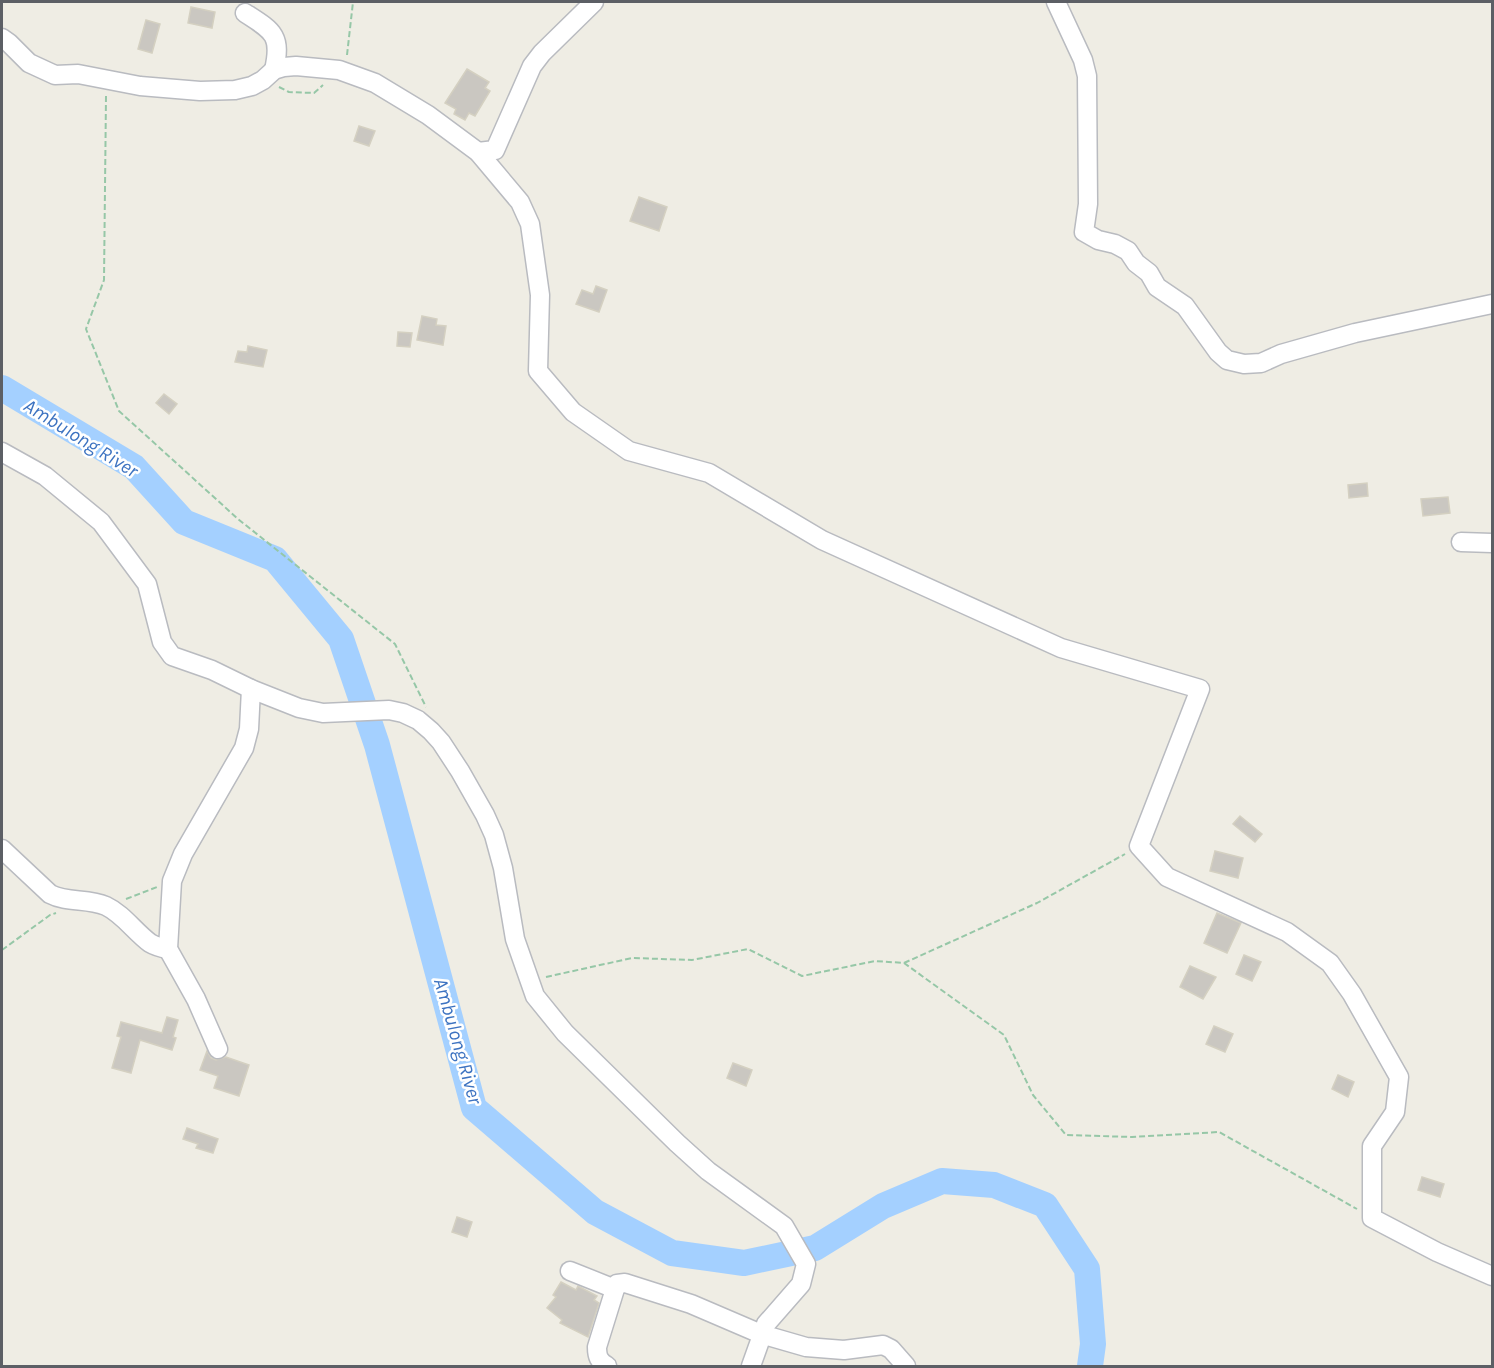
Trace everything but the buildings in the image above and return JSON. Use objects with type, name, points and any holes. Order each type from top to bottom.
[{"type":"street","points":[[478,152],[495,150],[532,66],[542,53],[594,2]]},
{"type":"street","points":[[1056,2],[1083,60],[1087,76],[1088,204],[1084,232],[1128,251],[1136,263],[1149,273],[1157,287],[1185,306],[1218,352],[1227,360],[1244,364],[1261,363],[1318,342],[1492,304]]},
{"type":"street","points":[[245,14],[263,25],[275,37],[278,46],[274,70]]},
{"type":"street","points":[[2,38],[29,63],[55,75],[78,74],[140,86],[188,90],[235,90],[252,86],[274,70],[296,66],[339,70],[375,82],[478,152],[520,202],[530,224],[540,295],[538,371],[573,412],[629,451],[709,473],[822,540],[1061,648],[1200,689],[1139,846],[1167,877],[1287,932],[1330,963],[1352,994],[1399,1077],[1395,1112],[1372,1146],[1372,1218],[1437,1252],[1492,1276]]},
{"type":"street","points":[[2,452],[45,476],[101,522],[147,584],[162,642],[172,656],[212,670],[251,689],[299,708],[323,713],[364,710],[403,713],[418,720],[441,742],[460,771],[494,835],[501,854],[515,939],[528,981],[540,1003],[565,1033],[677,1143],[708,1171],[776,1219],[787,1230],[806,1264],[801,1284],[760,1334],[751,1366]]},
{"type":"street","points":[[1461,542],[1492,543]]},
{"type":"street","points":[[218,1049],[168,949],[174,872],[244,748],[249,729],[251,689]]},
{"type":"street","points":[[2,849],[50,894],[104,905],[149,942],[168,949]]},
{"type":"street","points":[[570,1271],[615,1289]]},
{"type":"street","points":[[608,1366],[600,1361],[597,1347],[617,1284],[625,1282],[691,1304],[760,1334],[806,1347],[832,1358],[883,1345],[891,1349],[906,1366]]},
{"type":"path","points":[[106,81],[104,280],[86,329],[120,411],[238,519],[394,644],[425,703],[431,731]]},
{"type":"path","points":[[528,981],[632,958],[692,960],[748,949],[802,976],[875,961],[904,963],[1037,903],[1139,846]]},
{"type":"path","points":[[904,963],[1004,1035],[1033,1095],[1066,1135],[1132,1137],[1219,1132],[1372,1218]]},
{"type":"waterway","name":"Ambulong River","points":[[2,388],[134,467],[184,522],[275,559],[341,639],[377,745],[474,1108],[595,1212],[672,1253],[744,1263],[815,1248],[883,1206],[942,1181],[994,1185],[1045,1205],[1087,1269],[1093,1344],[1090,1366]]}]
